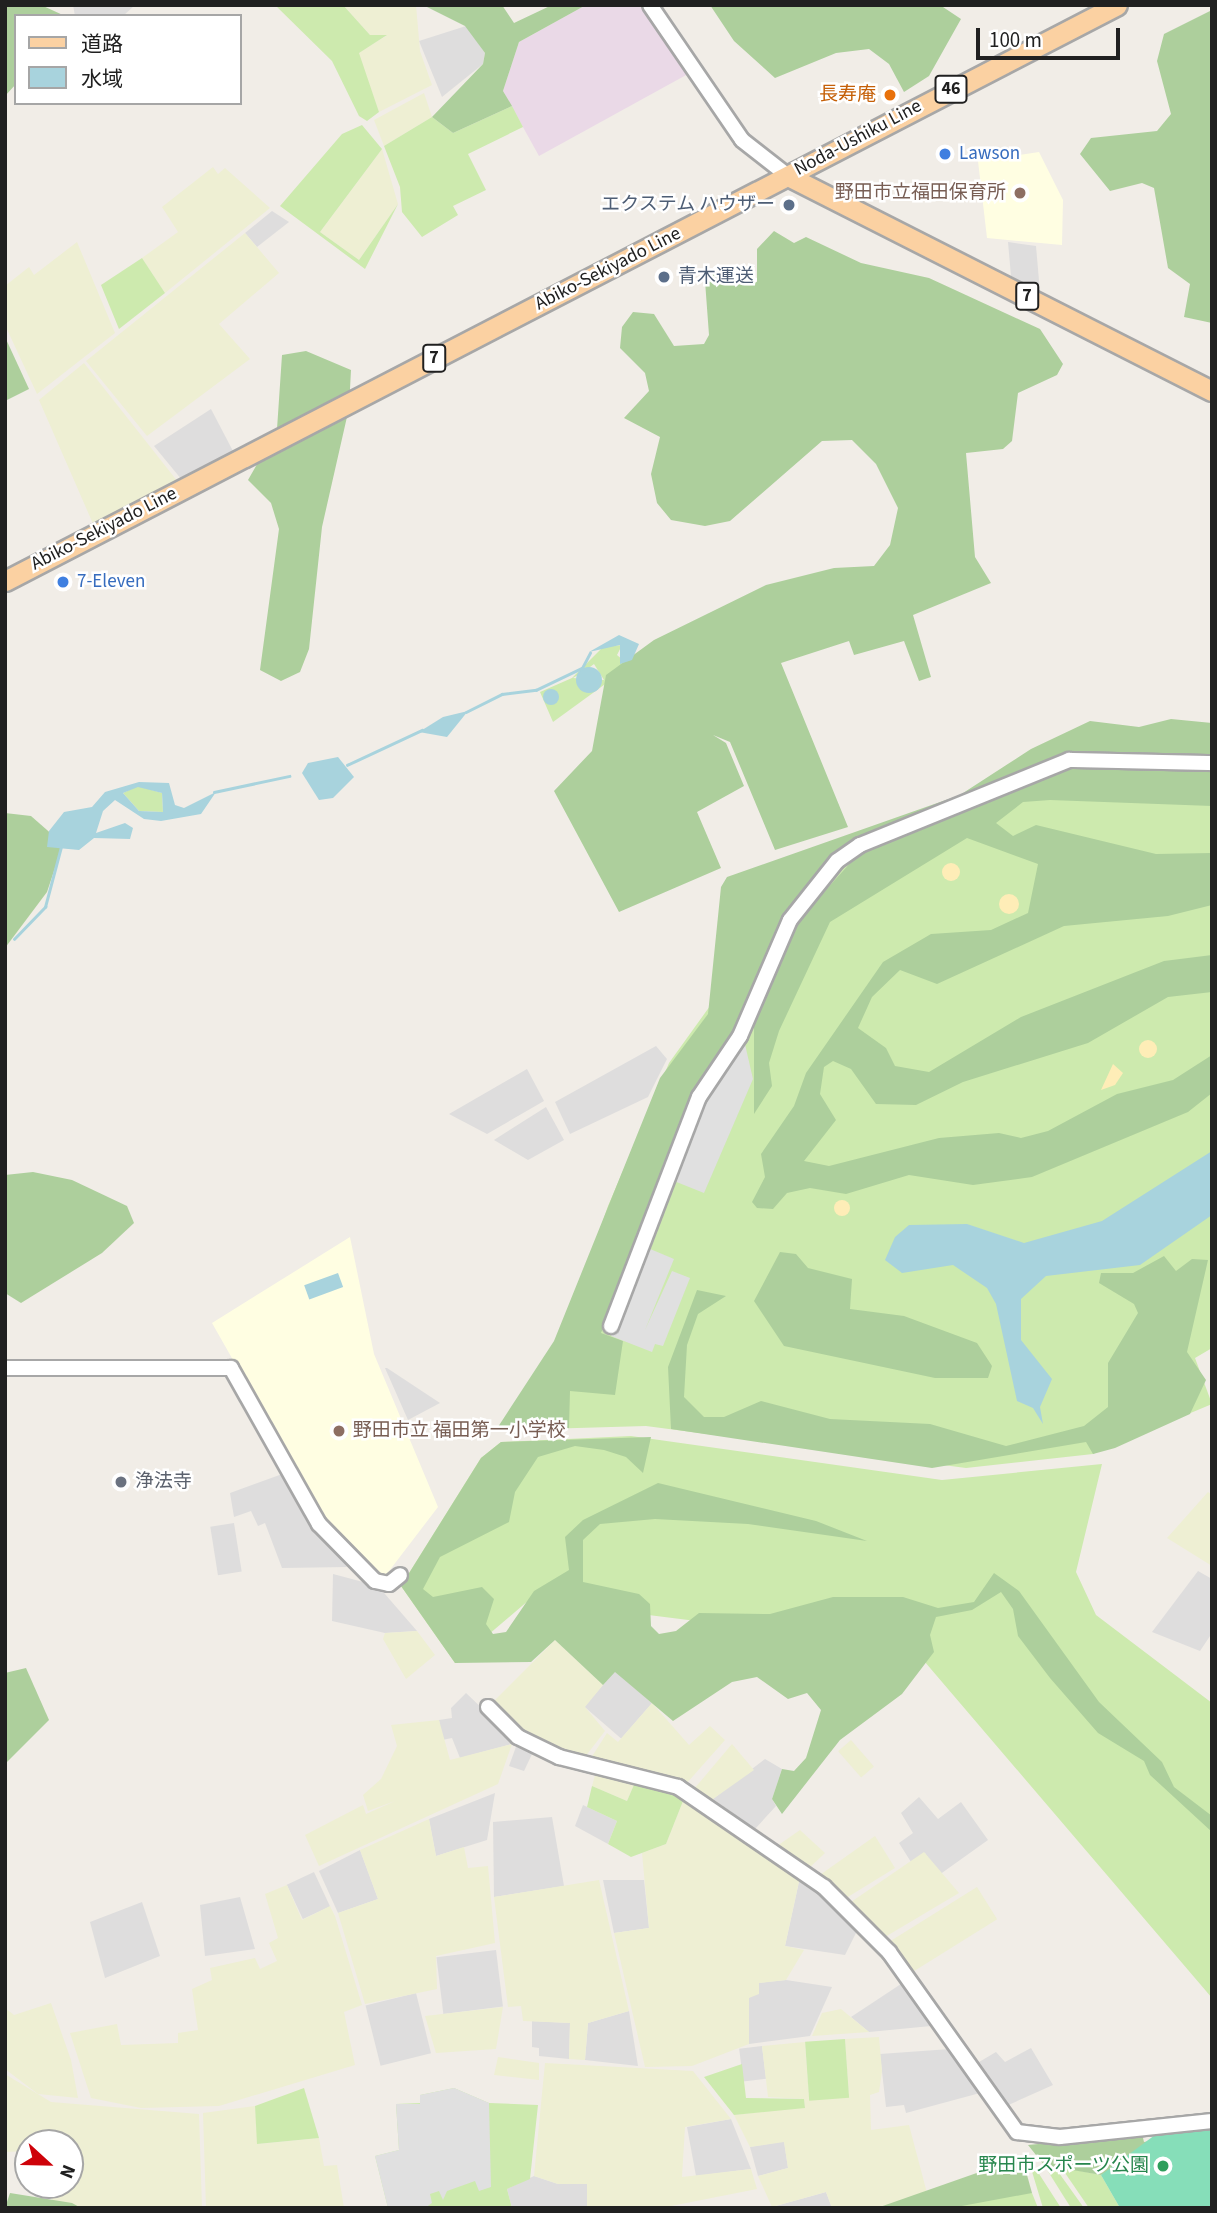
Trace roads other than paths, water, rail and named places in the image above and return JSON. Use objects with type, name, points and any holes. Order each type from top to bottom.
[{"type":"main road","name":"Noda-Ushiku Line","points":[[788,176],[1117,5]]},
{"type":"main road","name":"7","points":[[788,176],[1212,391]]},
{"type":"main road","name":"Abiko-Sekiyado Line","points":[[5,581],[788,176]]},
{"type":"street","points":[[650,5],[750,149],[788,176]]},
{"type":"street","points":[[611,1326],[699,1097],[740,1036],[790,920],[837,861],[860,845],[1069,760],[1212,762]]},
{"type":"street","points":[[5,1368],[231,1368],[319,1524],[374,1581],[389,1584],[400,1574]]},
{"type":"street","points":[[488,1707],[518,1737],[551,1754],[652,1777],[690,1794],[824,1887],[889,1952],[1017,2132],[1060,2137],[1212,2121]]},
{"type":"water","points":[[619,635],[639,644],[632,660],[620,664],[620,645],[589,652]]},
{"type":"water","points":[[589,667],[598,671],[602,680],[598,689],[589,693],[580,689],[576,680],[580,671]]},
{"type":"water","points":[[551,689],[559,697],[551,705],[543,697]]},
{"type":"water","points":[[468,711],[447,737],[419,732],[443,717]]},
{"type":"water","points":[[338,757],[354,777],[333,798],[319,800],[302,773],[308,763]]},
{"type":"water","points":[[139,782],[169,783],[175,805],[184,808],[216,792],[201,814],[161,821],[144,819],[115,800],[103,811],[96,833],[125,823],[133,828],[130,839],[94,838],[79,850],[47,847],[49,831],[64,812],[92,807],[105,792]],"holes":[[[138,787],[162,793],[163,812],[139,811],[123,793]]]},
{"type":"water","points":[[1212,1151],[1212,1215],[1140,1265],[1046,1276],[1021,1299],[1021,1340],[1052,1379],[1040,1407],[1043,1424],[1033,1408],[1017,1401],[996,1304],[987,1288],[953,1265],[902,1273],[885,1260],[895,1237],[909,1225],[967,1224],[1024,1243],[1102,1221]]},
{"type":"water","points":[[338,1273],[343,1287],[309,1299],[304,1285]]},
{"type":"waterway","points":[[466,712],[502,694],[536,690],[582,668],[590,653]]},
{"type":"waterway","points":[[347,765],[422,730]]},
{"type":"waterway","points":[[214,792],[289,776]]},
{"type":"waterway","points":[[14,939],[45,907],[61,847]]},
{"type":"place","name":"長寿庵","points":[[890,95]]},
{"type":"place","name":"Lawson","points":[[945,154]]},
{"type":"place","name":"野田市立福田保育所","points":[[1020,193]]},
{"type":"place","name":"エクステム ハウザー","points":[[789,205]]},
{"type":"place","name":"青木運送","points":[[664,277]]},
{"type":"place","name":"7-Eleven","points":[[63,582]]},
{"type":"place","name":"野田市立 福田第一小学校","points":[[339,1431]]},
{"type":"place","name":"浄法寺","points":[[121,1482]]},
{"type":"place","name":"野田市スポーツ公園","points":[[1163,2166]]}]
